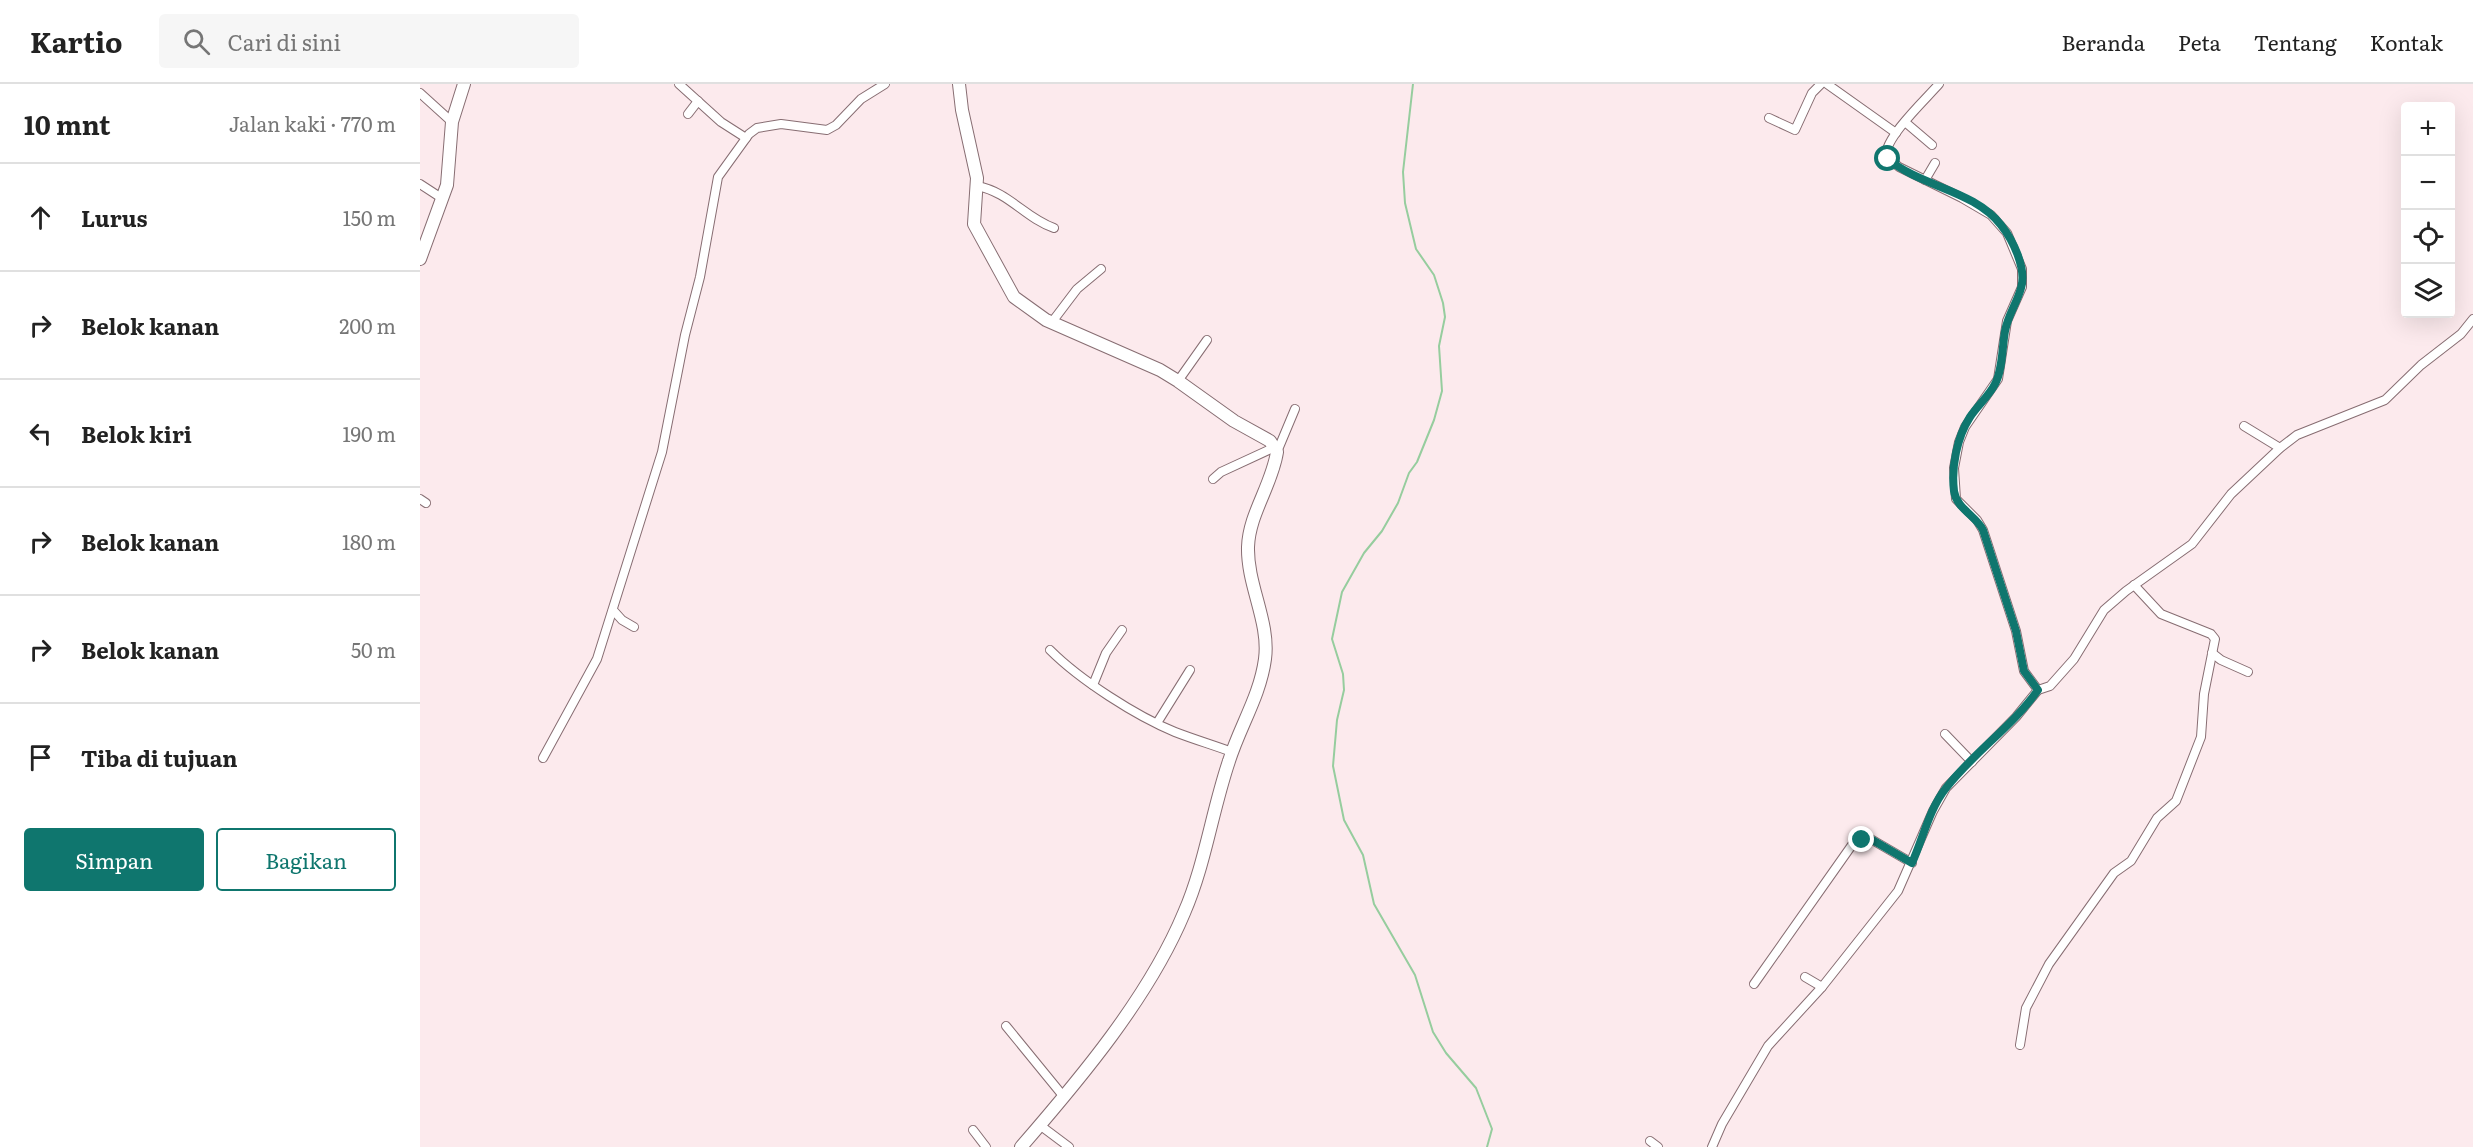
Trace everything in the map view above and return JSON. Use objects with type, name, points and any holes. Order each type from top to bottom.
[{"type":"street","points":[[420,259],[443,199],[452,122],[464,84]]},
{"type":"street","points":[[679,84],[721,122],[746,138]]},
{"type":"street","points":[[543,758],[597,659],[662,452],[685,335],[700,278],[718,177],[746,138],[757,128],[781,124],[827,129],[836,125],[861,99],[885,84]]},
{"type":"street","points":[[959,84],[977,186],[974,224],[1006,286],[1020,302],[1052,322],[1178,381],[1276,450]]},
{"type":"street","points":[[1769,118],[1795,130],[1812,93],[1821,84]]},
{"type":"street","points":[[1827,84],[1896,133]]},
{"type":"street","points":[[1939,84],[1905,122],[1886,148],[1888,159],[1969,201],[1997,220],[2010,238],[2022,269],[2022,287],[2007,321],[1998,379],[1970,418],[1961,435],[1954,468],[1953,490],[1958,501],[1977,519],[1983,530],[2016,631],[2024,671],[2038,690]]},
{"type":"street","points":[[420,93],[452,122]]},
{"type":"street","points":[[688,114],[698,101]]},
{"type":"street","points":[[1905,122],[1932,145]]},
{"type":"street","points":[[1925,180],[1935,163]]},
{"type":"street","points":[[420,184],[443,199]]},
{"type":"street","points":[[977,186],[1006,196],[1036,222],[1054,228]]},
{"type":"street","points":[[1052,322],[1077,290],[1101,269]]},
{"type":"street","points":[[1712,1147],[1722,1124],[1768,1046],[1822,987],[1894,897],[1946,788],[2016,717],[2038,690],[2045,689],[2056,680],[2082,646],[2097,618],[2134,585],[2192,544],[2231,494],[2280,448],[2297,435],[2385,400],[2421,365],[2462,334],[2473,319]]},
{"type":"street","points":[[1178,381],[1207,340]]},
{"type":"street","points":[[1021,1147],[1064,1097],[1126,1014],[1184,914],[1232,752],[1252,708],[1266,656],[1248,548],[1251,530],[1276,450],[1295,409]]},
{"type":"street","points":[[2244,426],[2280,448]]},
{"type":"street","points":[[1213,479],[1221,472],[1276,450]]},
{"type":"street","points":[[2020,1045],[2026,1008],[2049,964],[2112,876],[2131,861],[2157,818],[2176,801],[2201,737],[2204,700],[2212,653],[2216,643],[2214,636],[2161,614],[2134,585]]},
{"type":"street","points":[[613,610],[622,620],[634,627]]},
{"type":"street","points":[[1093,685],[1106,653],[1122,630]]},
{"type":"street","points":[[1050,650],[1069,669],[1157,723],[1232,752]]},
{"type":"street","points":[[2212,653],[2221,660],[2248,672]]},
{"type":"street","points":[[1157,723],[1190,670]]},
{"type":"street","points":[[1945,734],[1971,762]]},
{"type":"street","points":[[1754,984],[1852,845],[1869,838],[1912,863]]},
{"type":"street","points":[[1805,977],[1822,987]]},
{"type":"street","points":[[1006,1026],[1064,1097]]},
{"type":"street","points":[[1041,1126],[1069,1147]]},
{"type":"street","points":[[973,1130],[986,1147]]},
{"type":"street","points":[[1650,1142],[1658,1147]]},
{"type":"waterway","points":[[1413,84],[1403,172],[1405,203],[1416,249],[1434,275],[1443,303],[1445,317],[1439,346],[1442,391],[1434,420],[1417,462],[1409,473],[1398,503],[1382,531],[1364,553],[1342,592],[1332,639],[1343,674],[1344,690],[1337,720],[1333,766],[1344,820],[1363,855],[1374,904],[1415,975],[1433,1032],[1446,1053],[1476,1088],[1492,1129],[1487,1147]]},
{"type":"route","points":[[1862,840],[1869,838],[1912,863],[1933,811],[1946,788],[2016,717],[2038,690],[2024,671],[2005,593],[1983,530],[1977,519],[1958,501],[1953,490],[1954,468],[1961,435],[1970,418],[1998,379],[2004,333],[2022,287],[2022,269],[2007,233],[1991,215],[1962,198],[1899,168],[1888,159]]}]
